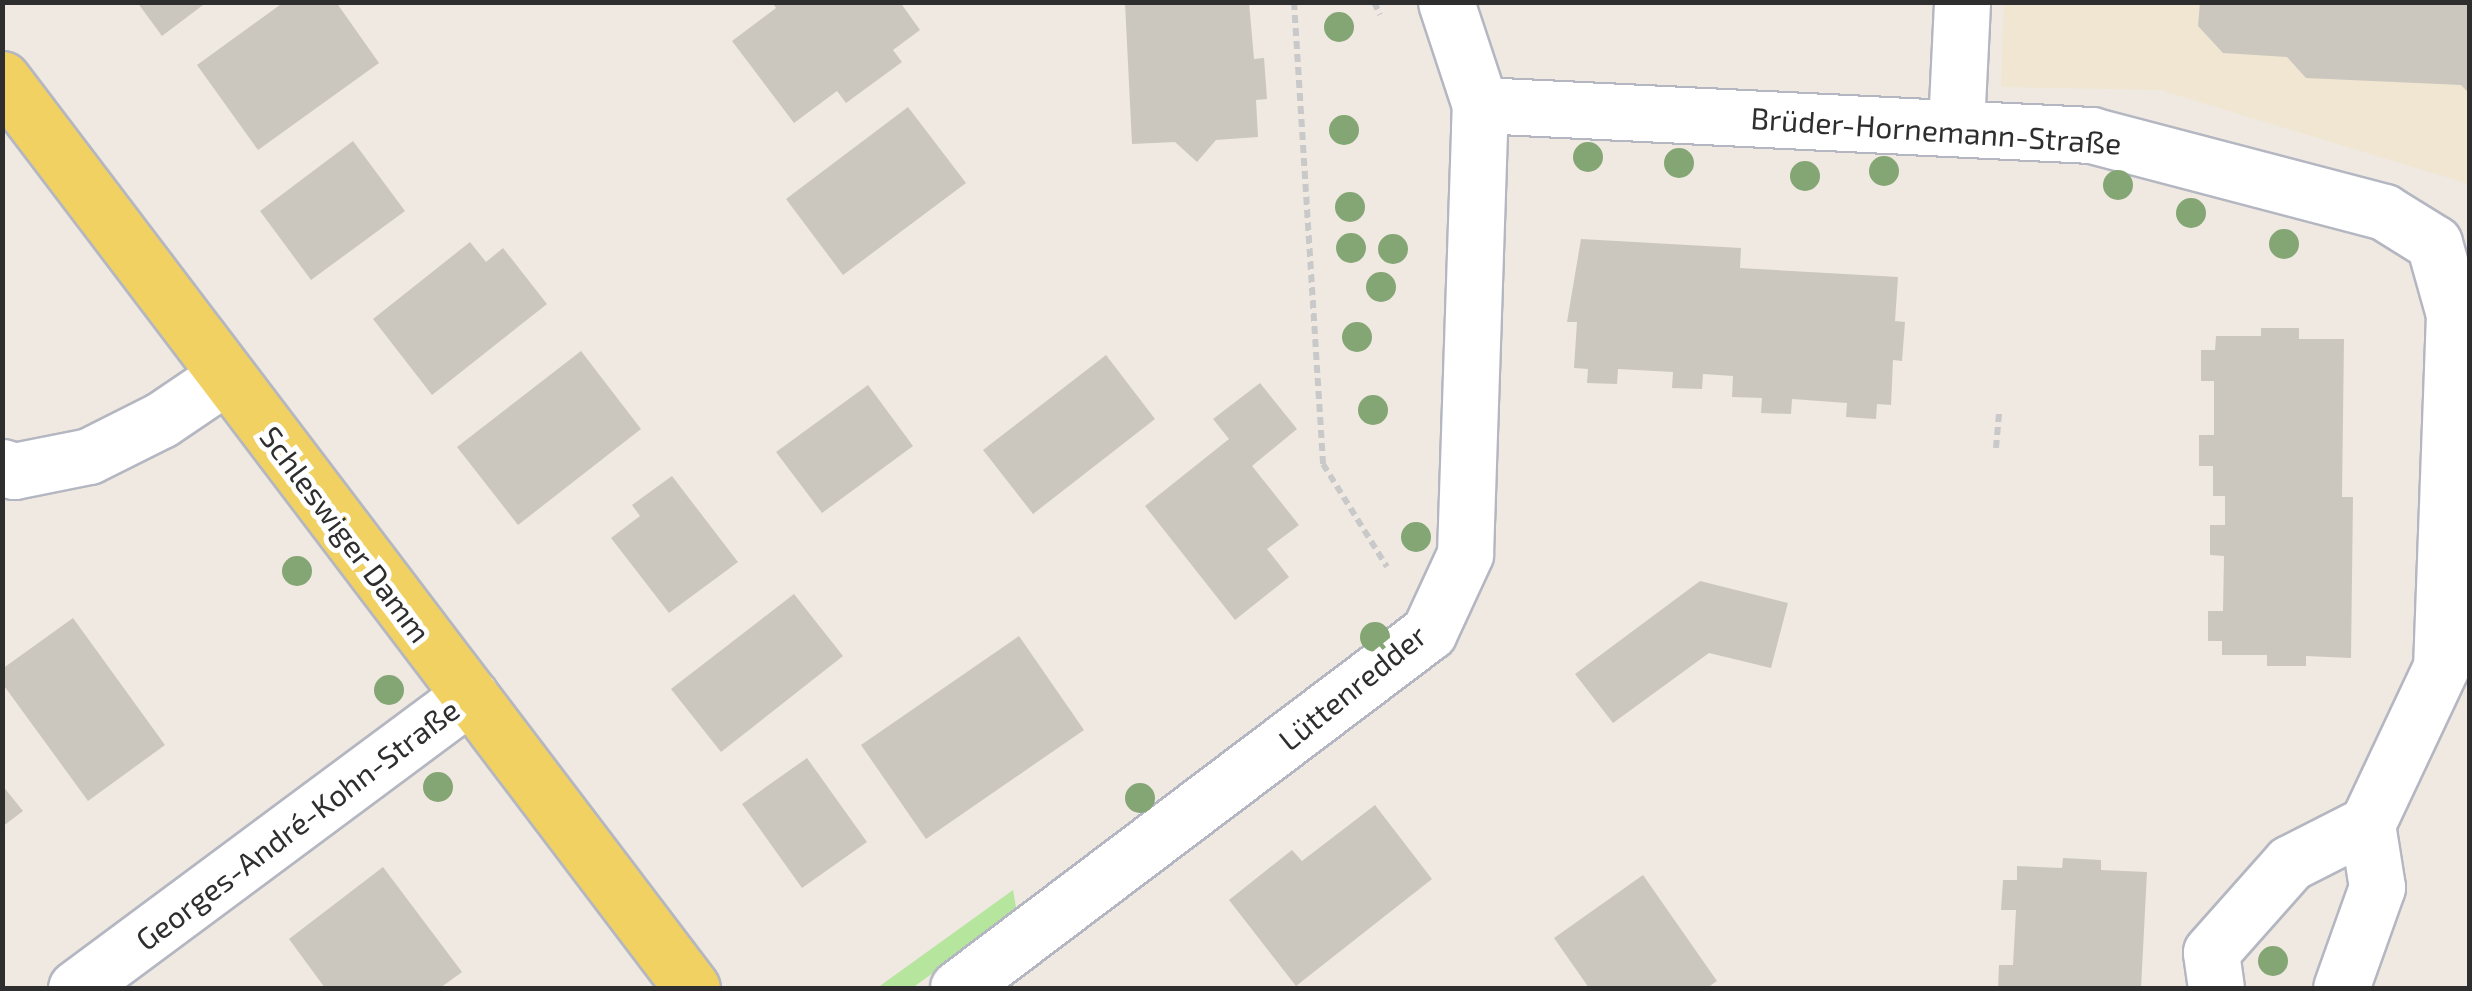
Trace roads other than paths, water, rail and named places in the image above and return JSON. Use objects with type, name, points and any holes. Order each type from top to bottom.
[{"type":"main road","name":"Schleswiger Damm","points":[[2,79],[692,988]]},
{"type":"street","name":"Lüttenredder","points":[[958,988],[1428,632],[1465,554],[1480,105],[1446,2]]},
{"type":"street","points":[[1956,126],[1962,2]]},
{"type":"street","name":"Brüder-Hornemann-Straße","points":[[1480,105],[1956,126],[2136,143],[2384,212],[2434,243],[2454,314],[2441,667],[2366,824]]},
{"type":"street","points":[[2,467],[14,471],[89,456],[160,420],[226,376]]},
{"type":"street","name":"Georges-André-Kohn-Straße","points":[[76,988],[470,695]]},
{"type":"street","points":[[2216,988],[2211,952],[2290,862],[2366,824],[2377,887],[2341,988]]}]
